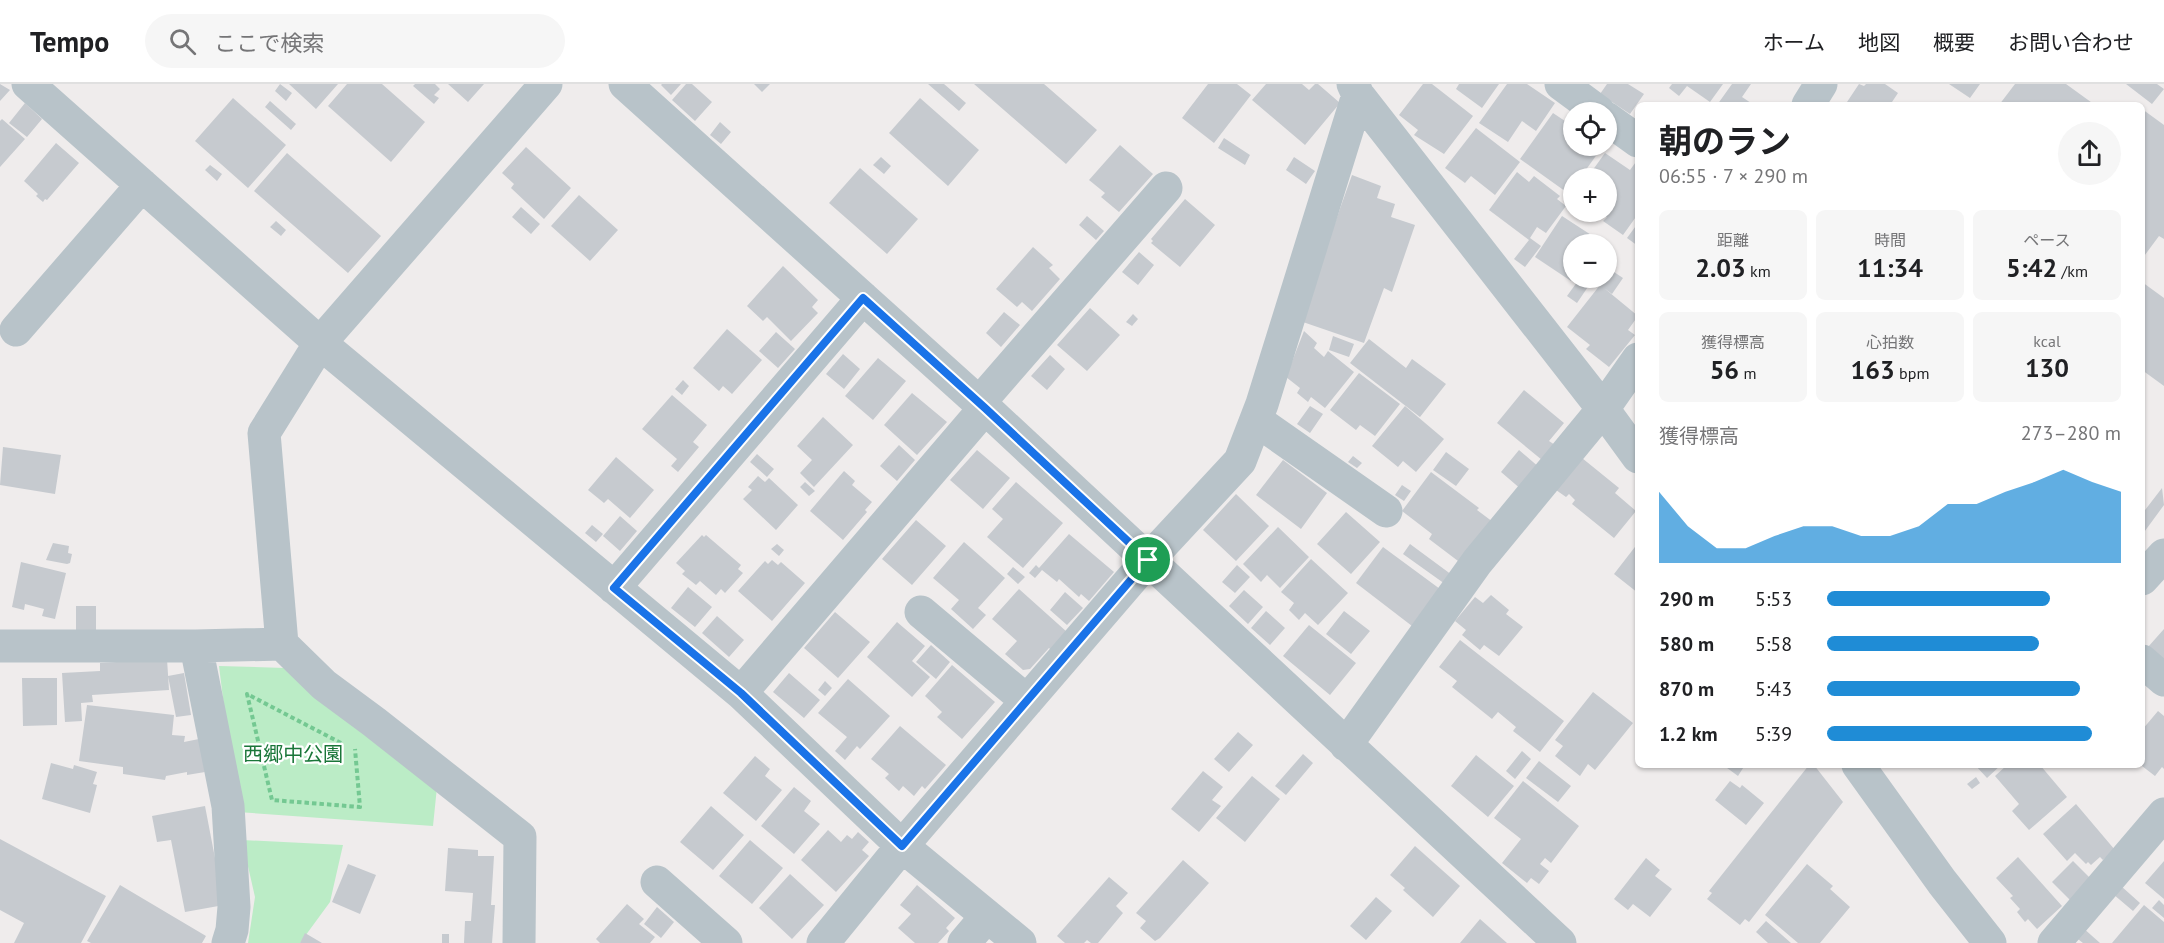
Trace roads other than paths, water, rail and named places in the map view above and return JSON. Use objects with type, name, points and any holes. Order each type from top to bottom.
[{"type":"street","points":[[28,84],[320,343],[741,693],[902,846],[1020,943]]},
{"type":"street","points":[[519,943],[520,837],[324,685],[282,644],[264,433],[320,343],[546,84]]},
{"type":"street","points":[[625,84],[982,405],[1560,943]]},
{"type":"street","points":[[1561,84],[1585,102]]},
{"type":"street","points":[[1356,89],[1635,453]]},
{"type":"street","points":[[823,943],[902,846],[1148,560],[1240,461],[1256,420],[1356,89]]},
{"type":"street","points":[[1617,126],[1635,139]]},
{"type":"street","points":[[16,330],[142,184]]},
{"type":"street","points":[[741,693],[1166,188]]},
{"type":"street","points":[[614,588],[863,298]]},
{"type":"street","points":[[1347,745],[1477,562],[1603,409],[1635,363]]},
{"type":"street","points":[[1256,420],[1386,511]]},
{"type":"street","points":[[2145,576],[2164,555]]},
{"type":"street","points":[[921,612],[1027,701]]},
{"type":"street","points":[[0,646],[282,644]]},
{"type":"street","points":[[196,646],[228,806],[234,907],[228,943]]},
{"type":"street","points":[[2145,664],[2164,680]]},
{"type":"street","points":[[1860,768],[1935,873],[1990,943]]},
{"type":"street","points":[[2054,943],[2164,814]]},
{"type":"street","points":[[657,882],[726,943]]},
{"type":"street","points":[[964,943],[987,916]]},
{"type":"park label","name":"西郷中公園","points":[[293,754]]}]
